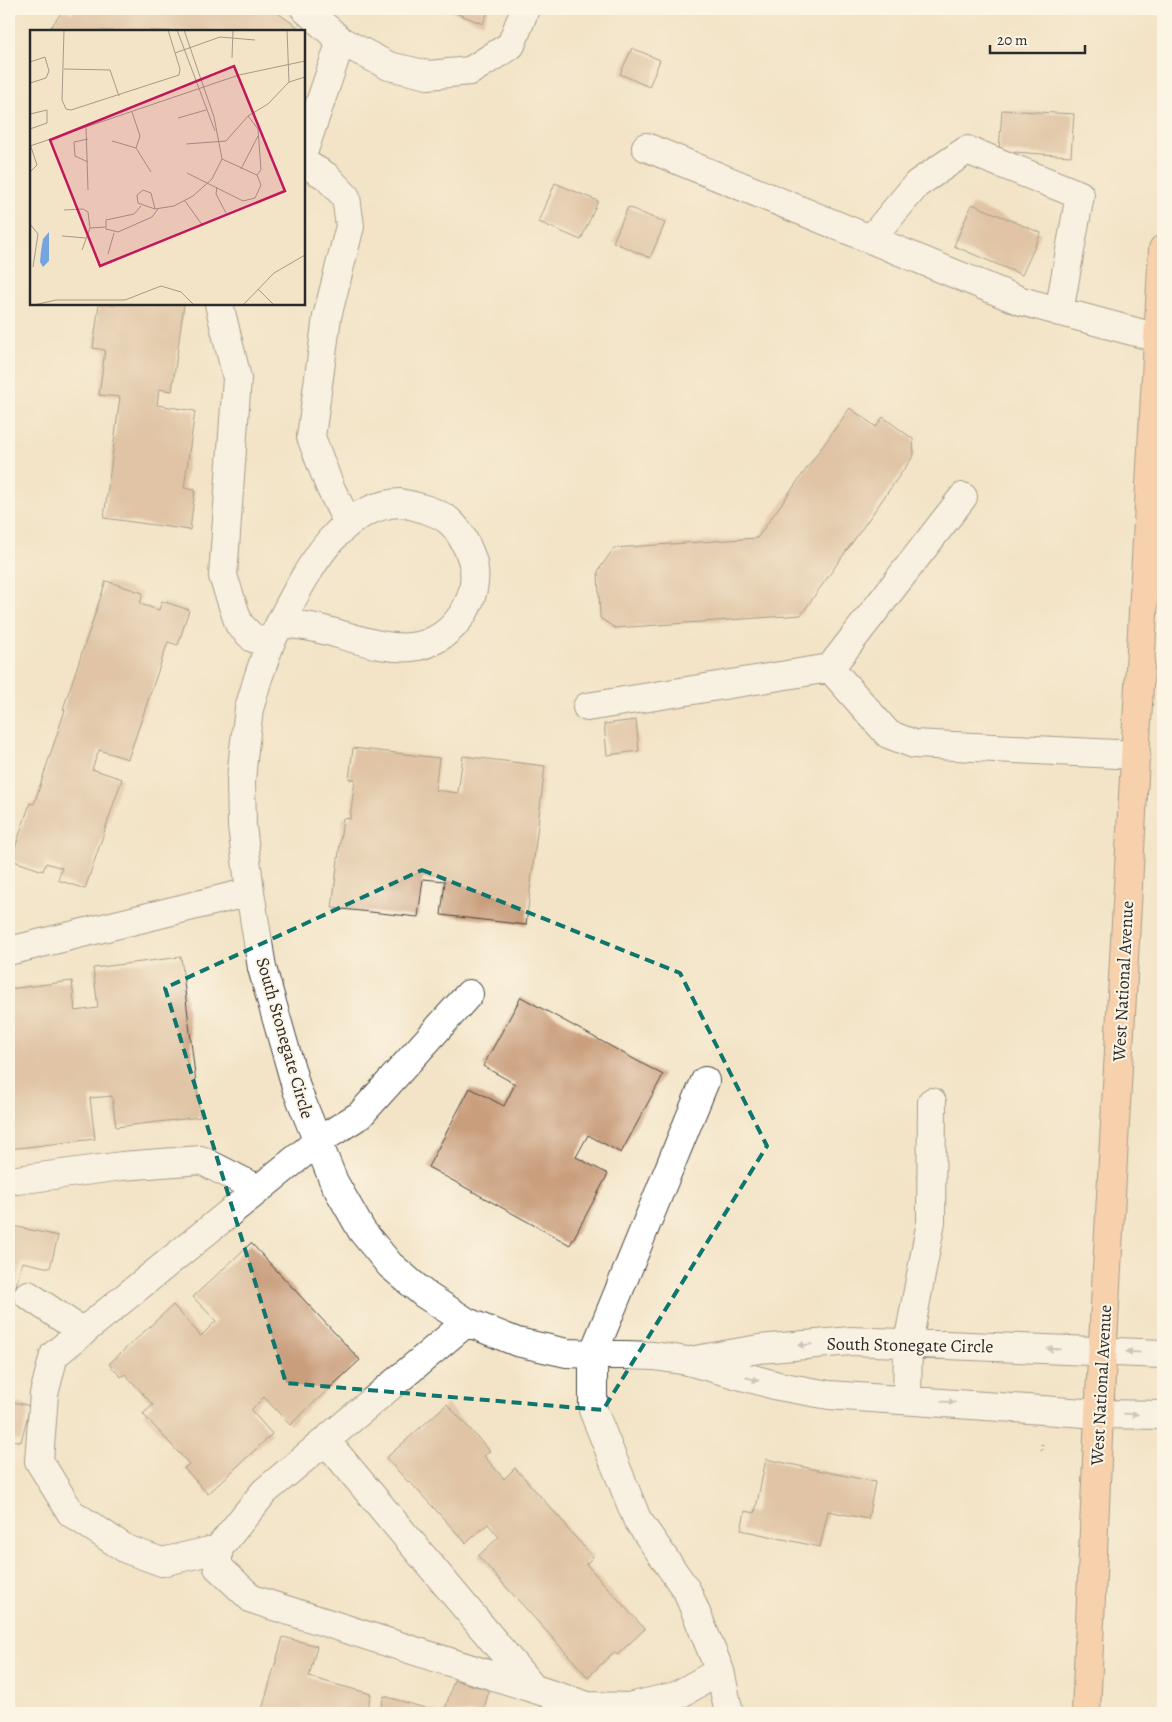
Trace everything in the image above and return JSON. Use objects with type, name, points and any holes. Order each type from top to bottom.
[{"type":"main road","name":"West National Avenue","points":[[1086,1713],[1099,1414],[1163,249]]},
{"type":"street","points":[[305,9],[341,41],[389,66],[428,75],[470,71],[511,44],[525,9]]},
{"type":"street","points":[[305,147],[341,41]]},
{"type":"street","points":[[646,147],[1021,301],[1158,338]]},
{"type":"street","points":[[871,239],[917,184],[967,150],[1080,195],[1060,312]]},
{"type":"street","points":[[305,164],[326,176],[346,197],[350,226],[327,316],[311,436],[330,487],[348,523]]},
{"type":"street","points":[[219,305],[237,378],[223,576],[239,624],[253,638],[275,634]]},
{"type":"street","points":[[587,707],[830,668],[964,497]]},
{"type":"street","name":"South Stonegate Circle","points":[[275,634],[311,627],[373,644],[394,646],[418,646],[441,637],[462,618],[473,591],[474,565],[470,552],[458,531],[448,520],[415,505],[387,504],[366,511],[348,523],[326,546],[308,571],[275,634],[258,678],[249,709],[244,749],[241,781],[242,826],[250,892],[262,968],[296,1090],[334,1182],[362,1231],[390,1265],[424,1294],[467,1322],[517,1342],[567,1353],[654,1356],[688,1361],[778,1386],[828,1394],[1099,1414],[1163,1415]]},
{"type":"street","points":[[830,668],[888,734],[914,744],[1136,755]]},
{"type":"street","points":[[9,951],[250,892]]},
{"type":"street","points":[[467,1322],[264,1492],[218,1549],[162,1562],[126,1549],[71,1512],[39,1461],[44,1394],[54,1355],[258,1189],[318,1142],[360,1115],[469,994]]},
{"type":"street","points":[[705,1081],[594,1354],[593,1410],[637,1518],[687,1591],[720,1671],[729,1713]]},
{"type":"street","points":[[907,1400],[908,1344],[931,1222],[932,1102]]},
{"type":"street","points":[[17,1180],[122,1166],[201,1160],[258,1189]]},
{"type":"street","points":[[28,1295],[83,1332]]},
{"type":"street","name":"South Stonegate Circle","points":[[688,1361],[759,1349],[851,1341],[1163,1354]]},
{"type":"street","points":[[326,1440],[533,1688]]},
{"type":"street","points":[[218,1549],[218,1567],[252,1599],[588,1706],[629,1707],[676,1696],[720,1671]]},
{"type":"highlighted area","points":[[422,870],[680,973],[767,1146],[603,1410],[286,1383],[165,988]]},
{"type":"building","points":[[64,9],[72,13],[75,9],[214,9],[218,12],[220,9],[272,9],[299,28],[298,30],[49,30]]},
{"type":"building","points":[[446,9],[489,9],[483,24]]},
{"type":"building","points":[[632,48],[660,60],[649,87],[620,74]]},
{"type":"building","points":[[1002,110],[1074,114],[1071,156],[999,151]]},
{"type":"building","points":[[555,183],[598,201],[581,240],[539,222]]},
{"type":"building","points":[[972,204],[1041,233],[1022,275],[954,246]]},
{"type":"building","points":[[628,207],[665,223],[650,258],[613,242]]},
{"type":"building","points":[[99,305],[184,305],[172,391],[159,389],[157,405],[195,411],[184,488],[195,490],[190,530],[104,518],[120,397],[99,395],[105,350],[93,348]]},
{"type":"building","points":[[850,408],[876,427],[883,417],[913,439],[914,455],[801,615],[615,628],[600,618],[598,571],[614,548],[757,538]]},
{"type":"building","points":[[106,581],[143,593],[140,604],[159,610],[162,601],[189,610],[178,645],[168,642],[128,759],[99,750],[92,769],[122,779],[85,889],[58,880],[62,868],[46,863],[43,871],[11,860],[30,803],[34,804],[65,710],[63,709]]},
{"type":"building","points":[[636,720],[639,751],[607,755],[604,724]]},
{"type":"building","points":[[353,748],[439,758],[435,790],[458,793],[463,756],[545,766],[526,925],[441,915],[445,881],[423,879],[418,917],[332,908],[343,818],[350,819],[355,779],[349,779]]},
{"type":"building","points":[[181,957],[200,1117],[116,1127],[112,1096],[90,1098],[95,1139],[9,1149],[9,989],[72,981],[75,1011],[98,1008],[93,968]]},
{"type":"building","points":[[521,997],[663,1075],[621,1153],[588,1135],[576,1157],[608,1174],[570,1245],[428,1167],[470,1088],[504,1106],[515,1084],[483,1066]]},
{"type":"building","points":[[9,1225],[58,1236],[50,1268],[22,1262],[9,1315]]},
{"type":"building","points":[[251,1243],[360,1360],[290,1425],[264,1397],[251,1410],[272,1434],[208,1494],[184,1468],[189,1464],[143,1414],[153,1405],[125,1374],[121,1377],[109,1364],[173,1305],[201,1336],[216,1321],[193,1297]]},
{"type":"building","points":[[9,1401],[30,1406],[21,1442],[9,1439]]},
{"type":"building","points":[[447,1404],[490,1451],[484,1456],[504,1479],[515,1468],[567,1526],[593,1557],[586,1564],[645,1629],[617,1655],[614,1652],[588,1677],[478,1556],[499,1537],[488,1524],[466,1543],[386,1458]]},
{"type":"building","points":[[766,1459],[875,1482],[868,1519],[828,1511],[820,1547],[741,1530],[745,1511],[755,1513]]},
{"type":"building","points":[[283,1637],[317,1646],[309,1677],[371,1694],[366,1713],[261,1713]]},
{"type":"building","points":[[454,1680],[489,1690],[483,1713],[444,1713]]},
{"type":"building","points":[[384,1696],[442,1713],[379,1713]]}]
